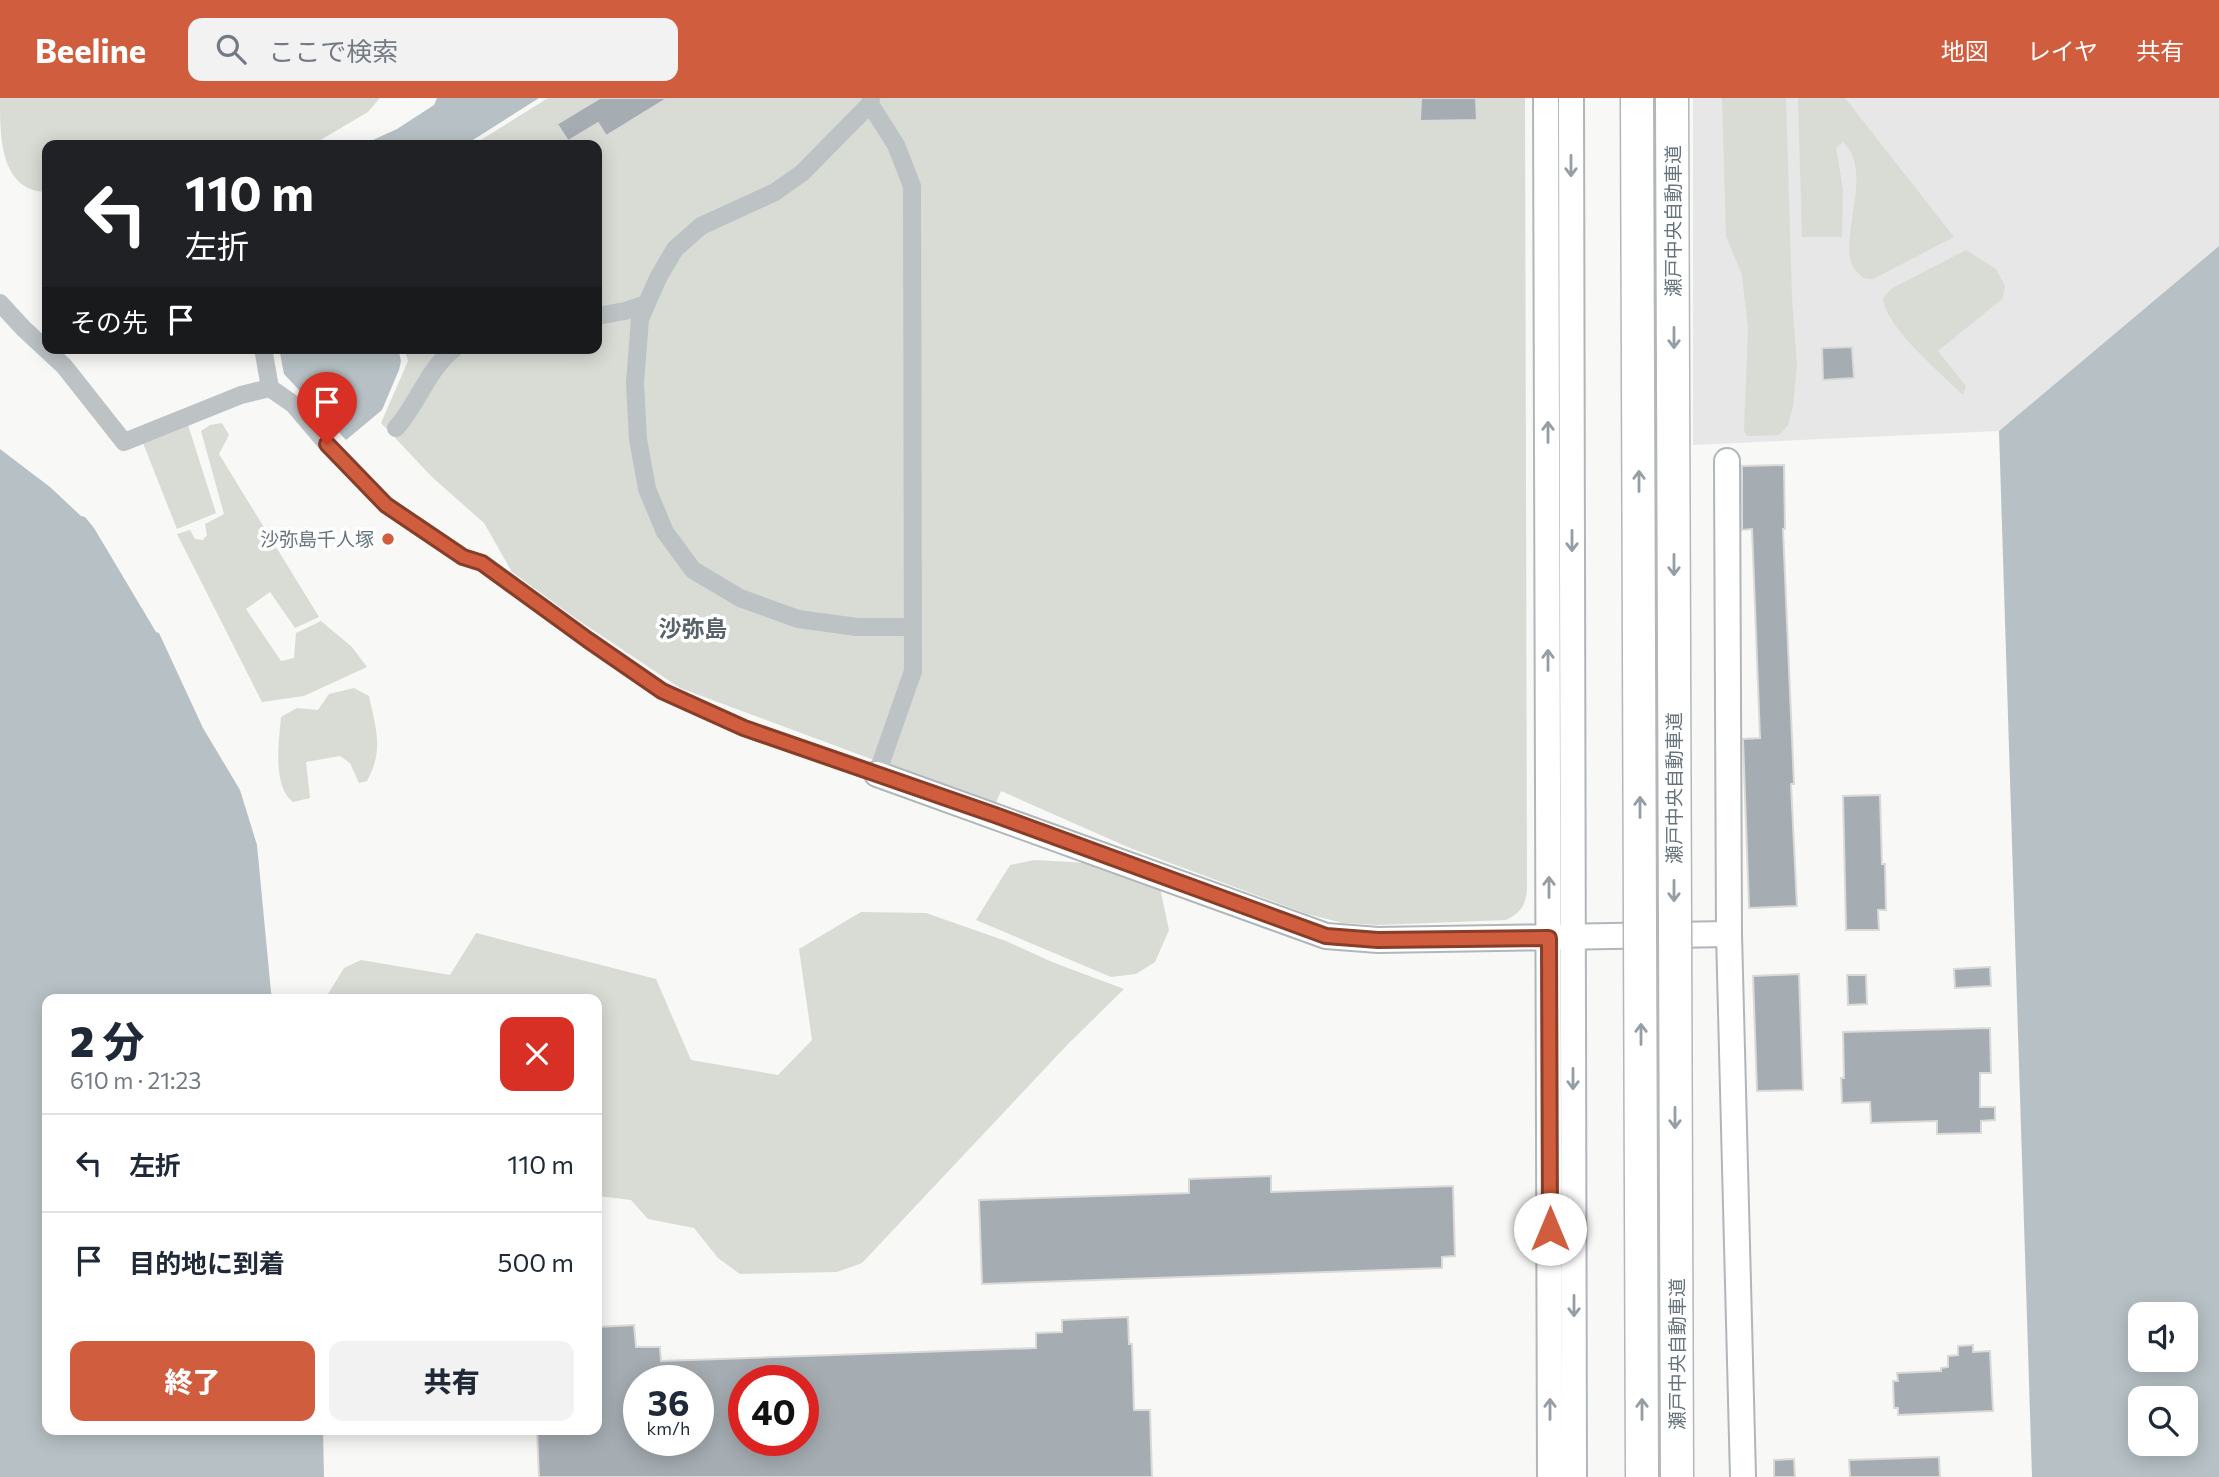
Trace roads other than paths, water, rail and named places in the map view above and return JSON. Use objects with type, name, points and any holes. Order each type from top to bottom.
[{"type":"highway","name":"瀬戸中央自動車道","points":[[1637,98],[1642,1477]]},
{"type":"highway","name":"瀬戸中央自動車道","points":[[1672,98],[1677,1477]]},
{"type":"street","points":[[1546,98],[1574,1477]]},
{"type":"street","points":[[1550,1477],[1561,937],[1571,98]]},
{"type":"street","points":[[877,774],[913,671],[913,627],[912,186],[895,145],[870,101],[802,173],[775,192],[701,226],[675,250],[658,278],[640,318],[635,383],[638,439],[647,489],[665,532],[693,570],[740,598],[798,619],[856,627],[913,627]]},
{"type":"street","points":[[0,303],[42,346]]},
{"type":"street","points":[[602,315],[646,304]]},
{"type":"street","points":[[51,354],[64,366],[124,442],[241,395],[270,388]]},
{"type":"street","points":[[264,354],[270,388],[293,404],[386,505],[463,557],[482,563],[662,691],[744,728],[1326,936],[1378,940],[1729,934]]},
{"type":"street","points":[[396,428],[447,354]]},
{"type":"street","points":[[1727,461],[1729,934],[1743,1477]]},
{"type":"railway","points":[[1658,98],[1664,1477]]},
{"type":"place","name":"沙弥島千人塚","points":[[388,539]]},
{"type":"district","name":"沙弥島","points":[[693,629]]}]
